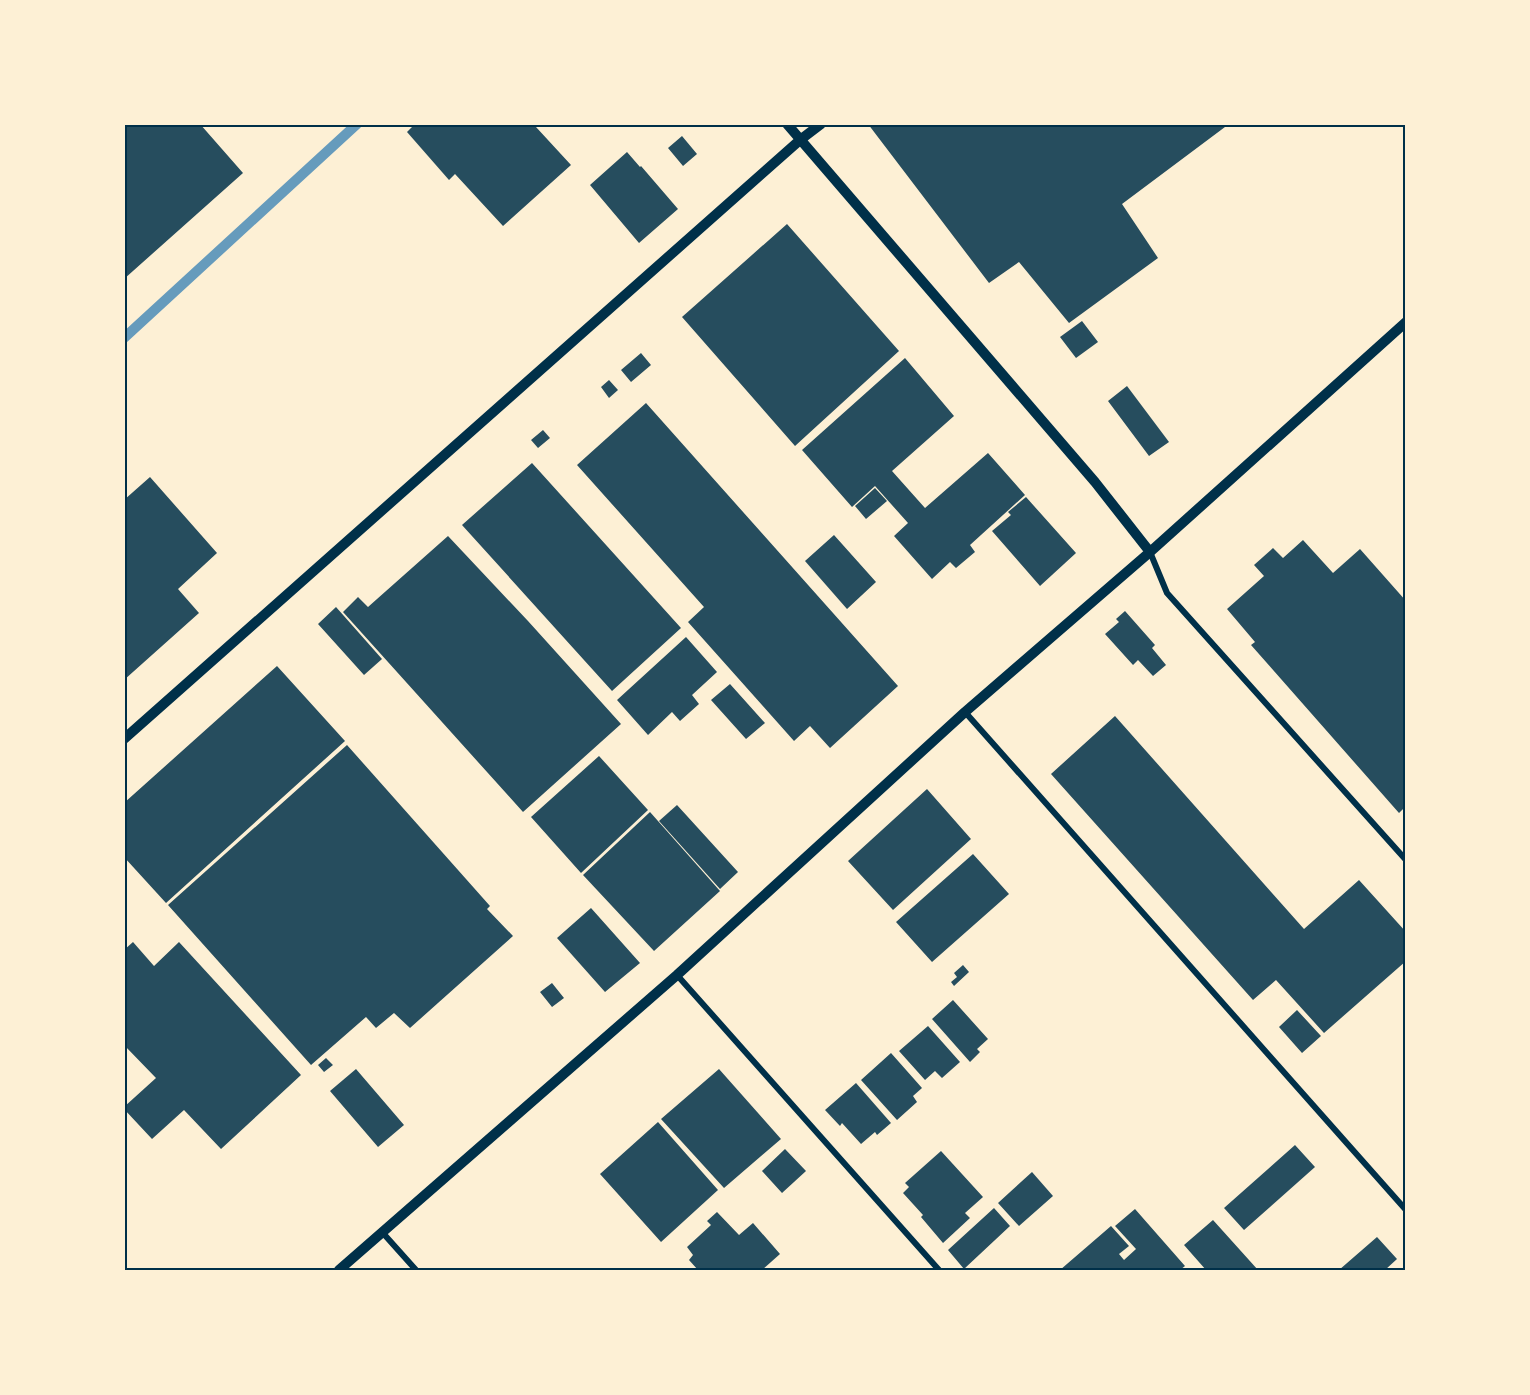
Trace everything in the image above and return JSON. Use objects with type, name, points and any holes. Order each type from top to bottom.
[{"type":"street","points":[[787,124],[1095,482],[1150,552],[1167,593],[1406,860]]},
{"type":"street","points":[[124,739],[800,140],[821,124]]},
{"type":"street","points":[[339,1270],[677,975],[965,712],[1150,552],[1406,322]]},
{"type":"street","points":[[965,712],[1406,1210]]},
{"type":"street","points":[[677,975],[939,1270]]},
{"type":"street","points":[[382,1232],[416,1270]]},
{"type":"building","points":[[124,124],[200,124],[243,173],[124,279]]},
{"type":"building","points":[[415,124],[538,124],[536,127],[571,165],[503,226],[455,174],[449,180],[407,132]]},
{"type":"building","points":[[868,124],[1229,124],[1122,204],[1158,258],[1069,323],[1019,262],[989,283]]},
{"type":"building","points":[[682,136],[697,154],[683,166],[668,148]]},
{"type":"building","points":[[627,152],[678,209],[639,243],[590,185]]},
{"type":"building","points":[[787,224],[899,351],[795,446],[682,317]]},
{"type":"building","points":[[1082,321],[1098,342],[1076,358],[1060,337]]},
{"type":"building","points":[[641,353],[651,365],[631,382],[621,370]]},
{"type":"building","points":[[905,358],[954,416],[892,471],[925,508],[988,453],[1025,495],[970,545],[975,552],[956,568],[950,562],[932,579],[894,536],[908,523],[875,486],[852,507],[802,450]]},
{"type":"building","points":[[609,380],[618,390],[609,398],[601,387]]},
{"type":"building","points":[[1127,386],[1169,442],[1149,456],[1108,401]]},
{"type":"building","points":[[646,403],[898,686],[830,748],[810,726],[794,741],[688,622],[704,607],[577,465]]},
{"type":"building","points":[[543,430],[550,438],[538,448],[531,440]]},
{"type":"building","points":[[532,463],[681,628],[612,691],[462,525]]},
{"type":"building","points":[[150,477],[217,553],[178,589],[199,613],[124,680],[124,500]]},
{"type":"building","points":[[875,488],[887,501],[866,519],[855,506]]},
{"type":"building","points":[[1026,497],[1076,553],[1040,586],[992,531],[1011,515],[1008,512]]},
{"type":"building","points":[[834,535],[876,582],[847,609],[805,561]]},
{"type":"building","points":[[448,536],[621,724],[523,812],[343,612],[358,597],[368,607]]},
{"type":"building","points":[[1303,540],[1333,573],[1360,549],[1406,601],[1406,806],[1399,813],[1251,645],[1255,642],[1227,609],[1264,576],[1254,565],[1273,548],[1283,558]]},
{"type":"building","points":[[336,607],[382,659],[364,675],[318,624]]},
{"type":"building","points":[[1125,611],[1155,645],[1152,648],[1166,665],[1153,676],[1138,660],[1133,665],[1105,634],[1119,622],[1116,619]]},
{"type":"building","points":[[686,637],[717,672],[692,695],[699,704],[680,721],[672,712],[648,735],[617,700]]},
{"type":"building","points":[[277,666],[345,741],[166,903],[124,857],[124,803]]},
{"type":"building","points":[[730,684],[765,723],[746,739],[711,700]]},
{"type":"building","points":[[1115,716],[1304,929],[1359,880],[1406,932],[1406,961],[1324,1033],[1276,980],[1253,1000],[1051,774]]},
{"type":"building","points":[[347,745],[490,906],[487,909],[513,936],[410,1028],[394,1013],[376,1028],[366,1017],[311,1065],[168,905]]},
{"type":"building","points":[[599,756],[648,810],[581,873],[531,817]]},
{"type":"building","points":[[927,789],[971,839],[893,910],[848,861]]},
{"type":"building","points":[[677,805],[738,872],[720,889],[659,821]]},
{"type":"building","points":[[650,812],[720,891],[654,951],[583,875]]},
{"type":"building","points":[[973,854],[1009,894],[932,962],[896,922]]},
{"type":"building","points":[[591,908],[640,963],[605,992],[557,938]]},
{"type":"building","points":[[133,942],[154,966],[179,942],[301,1075],[221,1149],[184,1110],[152,1139],[124,1109],[156,1078],[124,1045],[124,950]]},
{"type":"building","points":[[963,965],[969,972],[954,986],[951,982],[957,977],[954,973]]},
{"type":"building","points":[[552,983],[564,998],[552,1007],[540,992]]},
{"type":"building","points":[[953,1000],[988,1039],[977,1049],[980,1052],[970,1062],[932,1019]]},
{"type":"building","points":[[1297,1010],[1321,1036],[1302,1053],[1279,1027]]},
{"type":"building","points":[[928,1026],[960,1062],[942,1078],[935,1071],[925,1080],[899,1051]]},
{"type":"building","points":[[891,1053],[922,1088],[913,1096],[917,1102],[897,1120],[861,1080]]},
{"type":"building","points":[[326,1058],[333,1065],[324,1072],[318,1065]]},
{"type":"building","points":[[356,1069],[404,1125],[378,1147],[330,1091]]},
{"type":"building","points":[[719,1069],[781,1139],[724,1188],[661,1119]]},
{"type":"building","points":[[856,1083],[891,1123],[877,1135],[875,1132],[861,1144],[842,1123],[840,1126],[825,1110]]},
{"type":"building","points":[[658,1122],[718,1190],[661,1242],[600,1174]]},
{"type":"building","points":[[1295,1145],[1315,1167],[1244,1230],[1224,1208]]},
{"type":"building","points":[[785,1149],[806,1171],[782,1193],[762,1171]]},
{"type":"building","points":[[941,1151],[983,1197],[965,1213],[970,1218],[943,1243],[921,1217],[923,1215],[903,1193],[909,1187],[905,1183]]},
{"type":"building","points":[[1032,1172],[1053,1196],[1019,1226],[998,1203]]},
{"type":"building","points":[[994,1208],[1010,1226],[964,1269],[948,1250]]},
{"type":"building","points":[[1135,1209],[1185,1266],[1180,1270],[1060,1270],[1111,1226],[1129,1246],[1119,1254],[1124,1260],[1136,1249],[1115,1226]]},
{"type":"building","points":[[717,1212],[739,1235],[753,1223],[780,1254],[762,1270],[698,1270],[689,1260],[693,1255],[687,1247],[711,1225],[707,1221]]},
{"type":"building","points":[[1213,1220],[1258,1270],[1206,1270],[1184,1245]]},
{"type":"building","points":[[1377,1237],[1397,1259],[1385,1270],[1339,1270]]},
{"type":"waterway","points":[[124,338],[357,124]]}]
